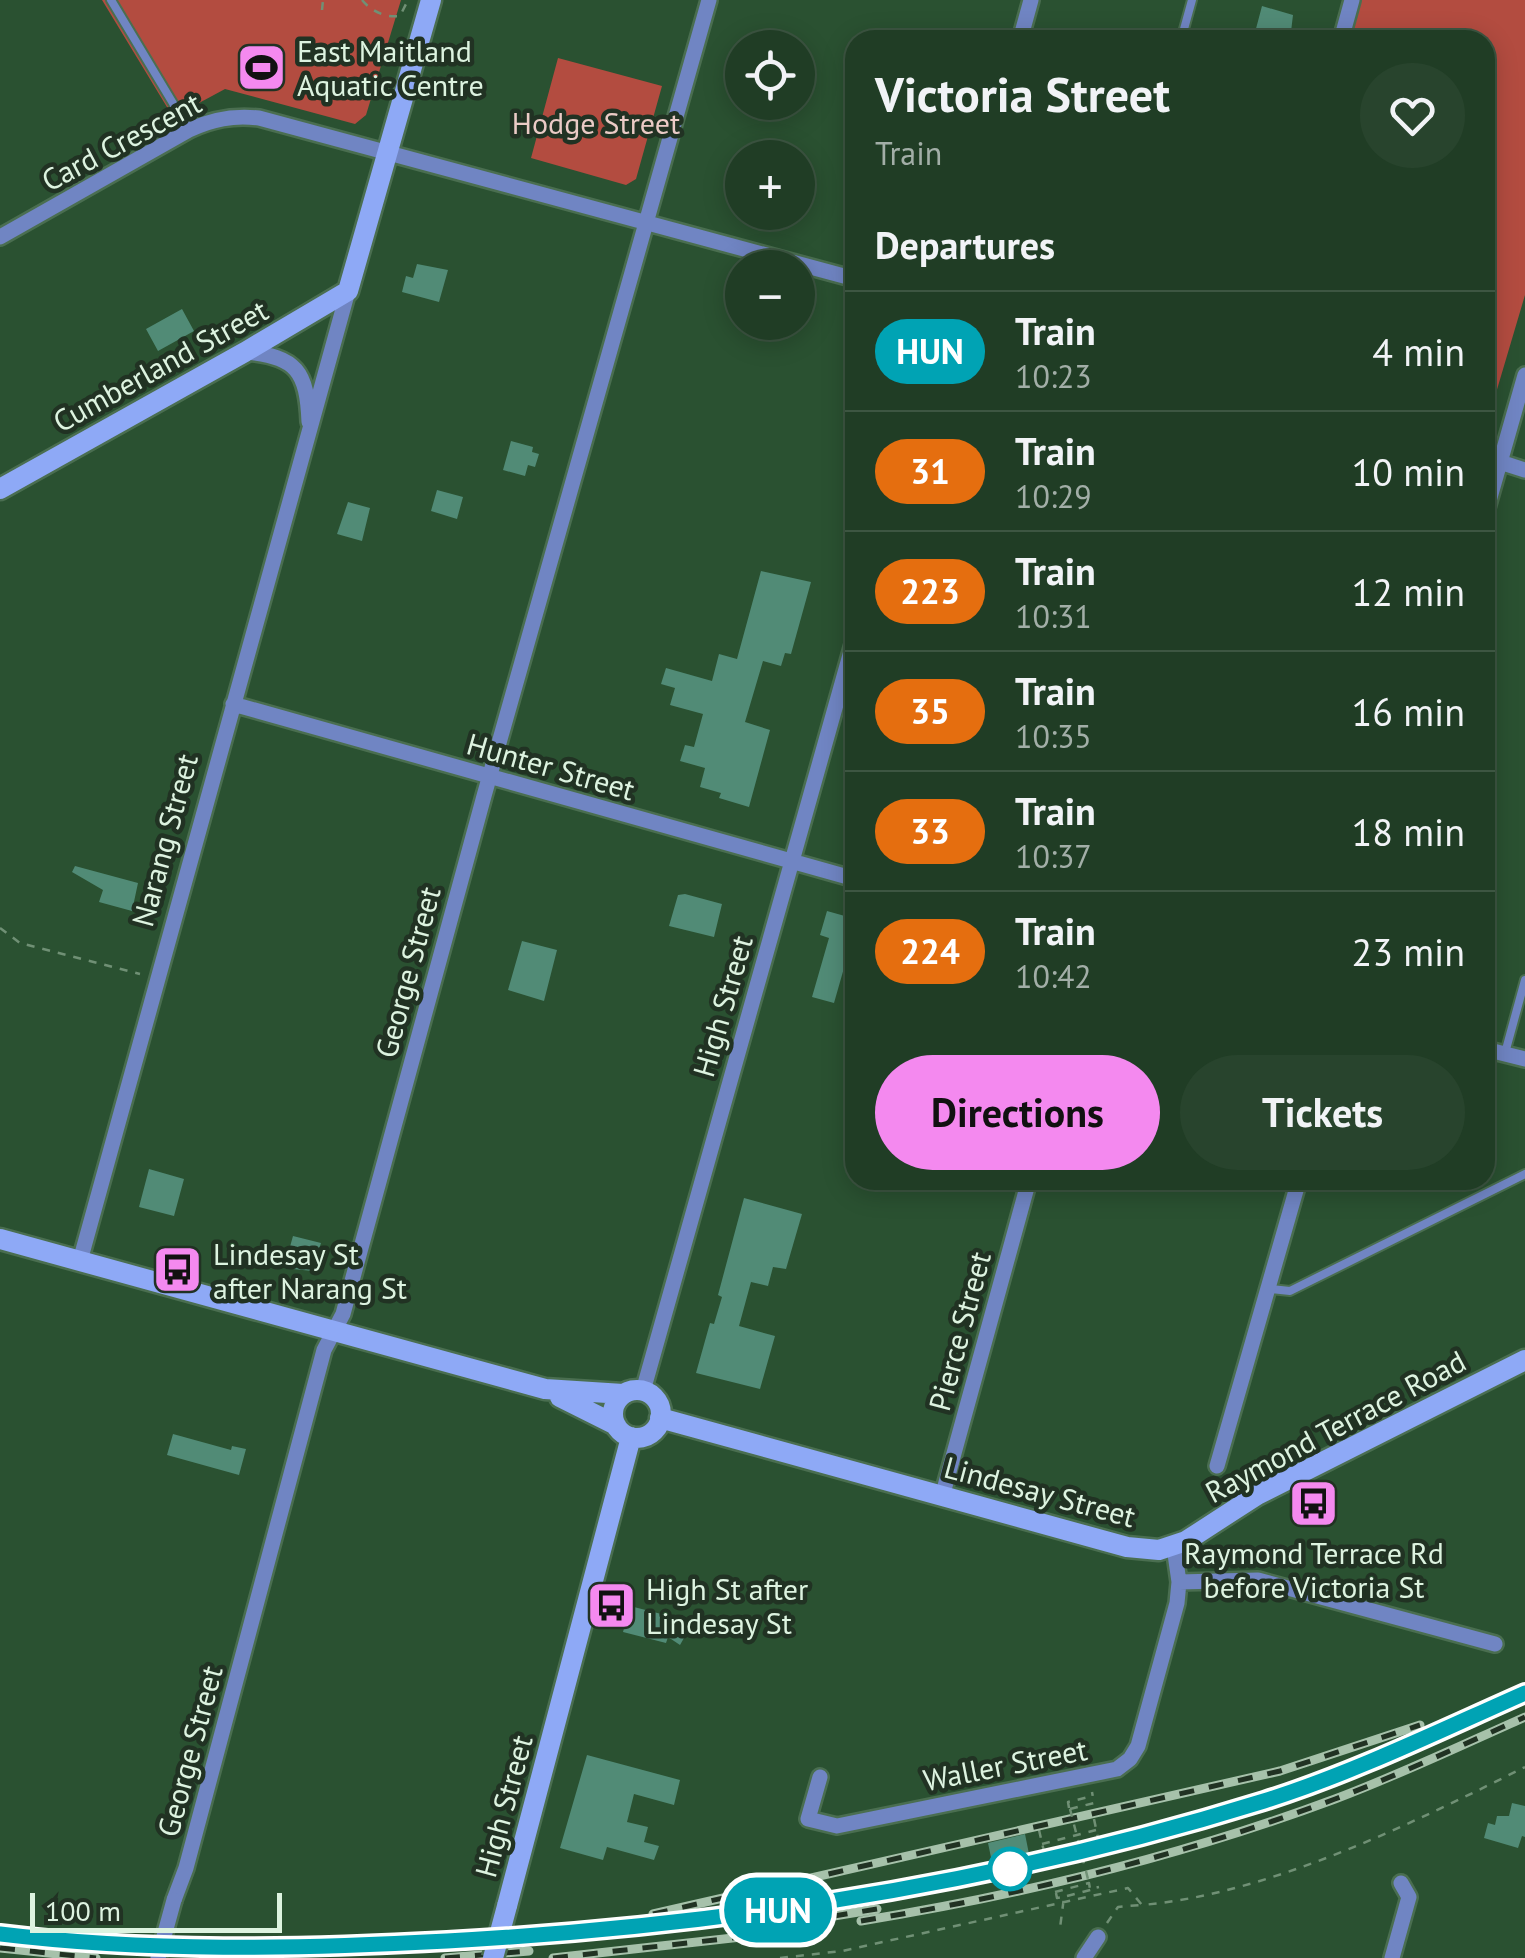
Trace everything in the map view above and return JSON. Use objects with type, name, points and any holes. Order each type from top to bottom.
[{"type":"main road","name":"Narang Street","points":[[348,291],[430,0]]},
{"type":"main road","name":"Cumberland Street","points":[[0,488],[348,291]]},
{"type":"main road","points":[[0,1239],[545,1389],[634,1392],[657,1402],[660,1418],[652,1432],[642,1437],[623,1431],[545,1389]]},
{"type":"main road","name":"Raymond Terrace Road","points":[[1174,1547],[1257,1494],[1525,1360]]},
{"type":"main road","points":[[623,1431],[614,1408],[634,1392]]},
{"type":"main road","name":"Lindesay Street","points":[[660,1418],[1128,1547],[1174,1547]]},
{"type":"main road","name":"High Street","points":[[493,1958],[623,1431]]},
{"type":"street","name":"George Street","points":[[158,1958],[191,1851],[324,1350],[343,1314],[489,777],[709,0]]},
{"type":"street","points":[[1023,30],[1031,0]]},
{"type":"street","points":[[1344,30],[1352,0]]},
{"type":"street","name":"Card Crescent","points":[[0,238],[189,130],[222,118],[259,118],[388,152]]},
{"type":"street","points":[[388,152],[845,276]]},
{"type":"street","name":"Narang Street","points":[[80,1261],[348,291]]},
{"type":"street","name":"Narang Street","points":[[246,352],[277,356],[299,373],[307,392],[310,436]]},
{"type":"street","points":[[1495,480],[1525,375]]},
{"type":"street","points":[[1500,462],[1525,470]]},
{"type":"street","name":"High Street","points":[[634,1392],[793,863],[845,673]]},
{"type":"street","name":"Hunter Street","points":[[233,704],[845,876]]},
{"type":"street","points":[[1495,1051],[1525,1059]]},
{"type":"street","name":"Pierce Street","points":[[942,1496],[1026,1190]]},
{"type":"street","points":[[1218,1466],[1296,1190]]},
{"type":"street","name":"Lindesay Street","points":[[1174,1547],[1179,1582]]},
{"type":"street","points":[[1179,1582],[1258,1580],[1494,1644]]},
{"type":"street","name":"Waller Street","points":[[820,1777],[808,1819],[837,1826],[1117,1769],[1138,1746],[1177,1603],[1179,1582]]},
{"type":"street","points":[[1392,1958],[1409,1897],[1401,1883]]},
{"type":"street","points":[[1084,1958],[1098,1936]]},
{"type":"lane","points":[[111,0],[189,130]]},
{"type":"lane","points":[[1184,30],[1192,0]]},
{"type":"lane","points":[[1505,1054],[1525,980]]},
{"type":"lane","points":[[1495,1189],[1525,1174]]},
{"type":"lane","points":[[1271,1288],[1290,1291],[1493,1190]]},
{"type":"path","points":[[322,10],[323,0]]},
{"type":"path","points":[[362,0],[370,10],[394,16],[400,16],[408,0]]},
{"type":"path","points":[[0,928],[20,942],[158,978]]},
{"type":"path","points":[[1098,1936],[1118,1907],[1168,1903],[1244,1885],[1334,1854],[1452,1804],[1525,1767]]},
{"type":"path","points":[[1089,1883],[1056,1892],[1057,1898],[1065,1900],[1099,1887],[1090,1889],[1089,1883],[1068,1802],[1093,1796]]},
{"type":"path","points":[[1070,1809],[1094,1804]]},
{"type":"path","points":[[1094,1819],[1099,1843]]},
{"type":"path","points":[[1039,1830],[1045,1856]]},
{"type":"path","points":[[1042,1844],[1096,1830]]},
{"type":"path","points":[[780,1958],[842,1950],[1128,1888],[1142,1905]]},
{"type":"path","points":[[1060,1928],[1065,1900]]},
{"type":"green space","name":"East Maitland Aquatic Centre","points":[[102,0],[401,0],[366,115],[355,124],[225,89],[173,117]]},
{"type":"green space","points":[[1361,0],[1525,0],[1525,295],[1495,396],[1495,30],[1353,30]]},
{"type":"green space","name":"Hodge Street","points":[[558,58],[662,86],[636,179],[626,185],[531,158]]},
{"type":"building","points":[[1262,6],[1293,15],[1291,30],[1256,30]]},
{"type":"building","points":[[417,264],[448,270],[439,302],[402,292],[406,276],[413,278]]},
{"type":"building","points":[[182,309],[194,331],[158,351],[146,329]]},
{"type":"building","points":[[511,441],[533,447],[532,452],[539,454],[535,467],[528,465],[525,476],[503,470]]},
{"type":"building","points":[[437,490],[463,497],[457,519],[431,511]]},
{"type":"building","points":[[348,502],[370,508],[362,541],[337,534]]},
{"type":"building","points":[[761,571],[811,582],[791,654],[785,653],[781,666],[763,661],[745,722],[770,730],[749,807],[719,798],[721,793],[700,787],[705,768],[680,761],[685,745],[694,747],[703,714],[670,705],[675,688],[661,684],[666,668],[712,681],[719,654],[737,659]]},
{"type":"building","points":[[75,866],[138,883],[132,911],[99,902],[103,890],[72,872]]},
{"type":"building","points":[[678,895],[722,904],[714,937],[669,926]]},
{"type":"building","points":[[827,911],[845,916],[845,964],[834,1003],[812,997],[829,938],[820,935]]},
{"type":"building","points":[[522,941],[557,950],[544,1001],[508,990]]},
{"type":"building","points":[[149,1169],[184,1179],[174,1216],[139,1207]]},
{"type":"building","points":[[744,1198],[802,1214],[786,1269],[773,1267],[768,1286],[751,1282],[739,1326],[775,1336],[760,1389],[696,1373],[722,1297],[718,1295]]},
{"type":"building","points":[[293,1236],[321,1243],[312,1271],[284,1268]]},
{"type":"building","points":[[173,1434],[231,1450],[232,1446],[246,1449],[239,1475],[167,1455]]},
{"type":"building","points":[[630,1606],[673,1617],[672,1621],[688,1631],[680,1645],[668,1637],[666,1643],[623,1632]]},
{"type":"building","points":[[587,1755],[680,1780],[674,1805],[634,1794],[627,1822],[648,1827],[644,1842],[659,1846],[654,1860],[607,1847],[603,1860],[560,1848]]},
{"type":"building","points":[[1512,1803],[1525,1806],[1525,1837],[1522,1836],[1518,1848],[1484,1838],[1488,1823],[1495,1825],[1497,1816],[1509,1816]]},
{"type":"building","points":[[1025,1834],[1030,1859],[993,1867],[988,1843]]},
{"type":"railway","points":[[0,1934],[170,1946],[398,1944],[660,1924],[864,1896],[1065,1855],[1264,1801],[1363,1765],[1525,1693]]},
{"type":"railway","points":[[861,1921],[1041,1886],[1219,1838],[1359,1790],[1525,1717]]},
{"type":"railway","points":[[653,1914],[1280,1771],[1420,1725]]},
{"type":"railway","points":[[803,1921],[877,1909]]},
{"type":"railway","points":[[553,1958],[822,1928]]},
{"type":"railway","points":[[0,1948],[96,1958]]},
{"type":"railway","points":[[445,1958],[529,1951]]},
{"type":"train","name":"HUN","points":[[0,1934],[104,1943],[370,1945],[548,1936],[733,1918],[994,1872],[1158,1832],[1265,1801],[1330,1777],[1525,1693]]},
{"type":"place","name":"East Maitland Aquatic Centre","points":[[262,67]]},
{"type":"place","name":"Lindesay St after Narang St","points":[[178,1270]]},
{"type":"place","name":"Raymond Terrace Rd before Victoria St","points":[[1314,1503]]},
{"type":"place","name":"High St after Lindesay St","points":[[611,1605]]}]
